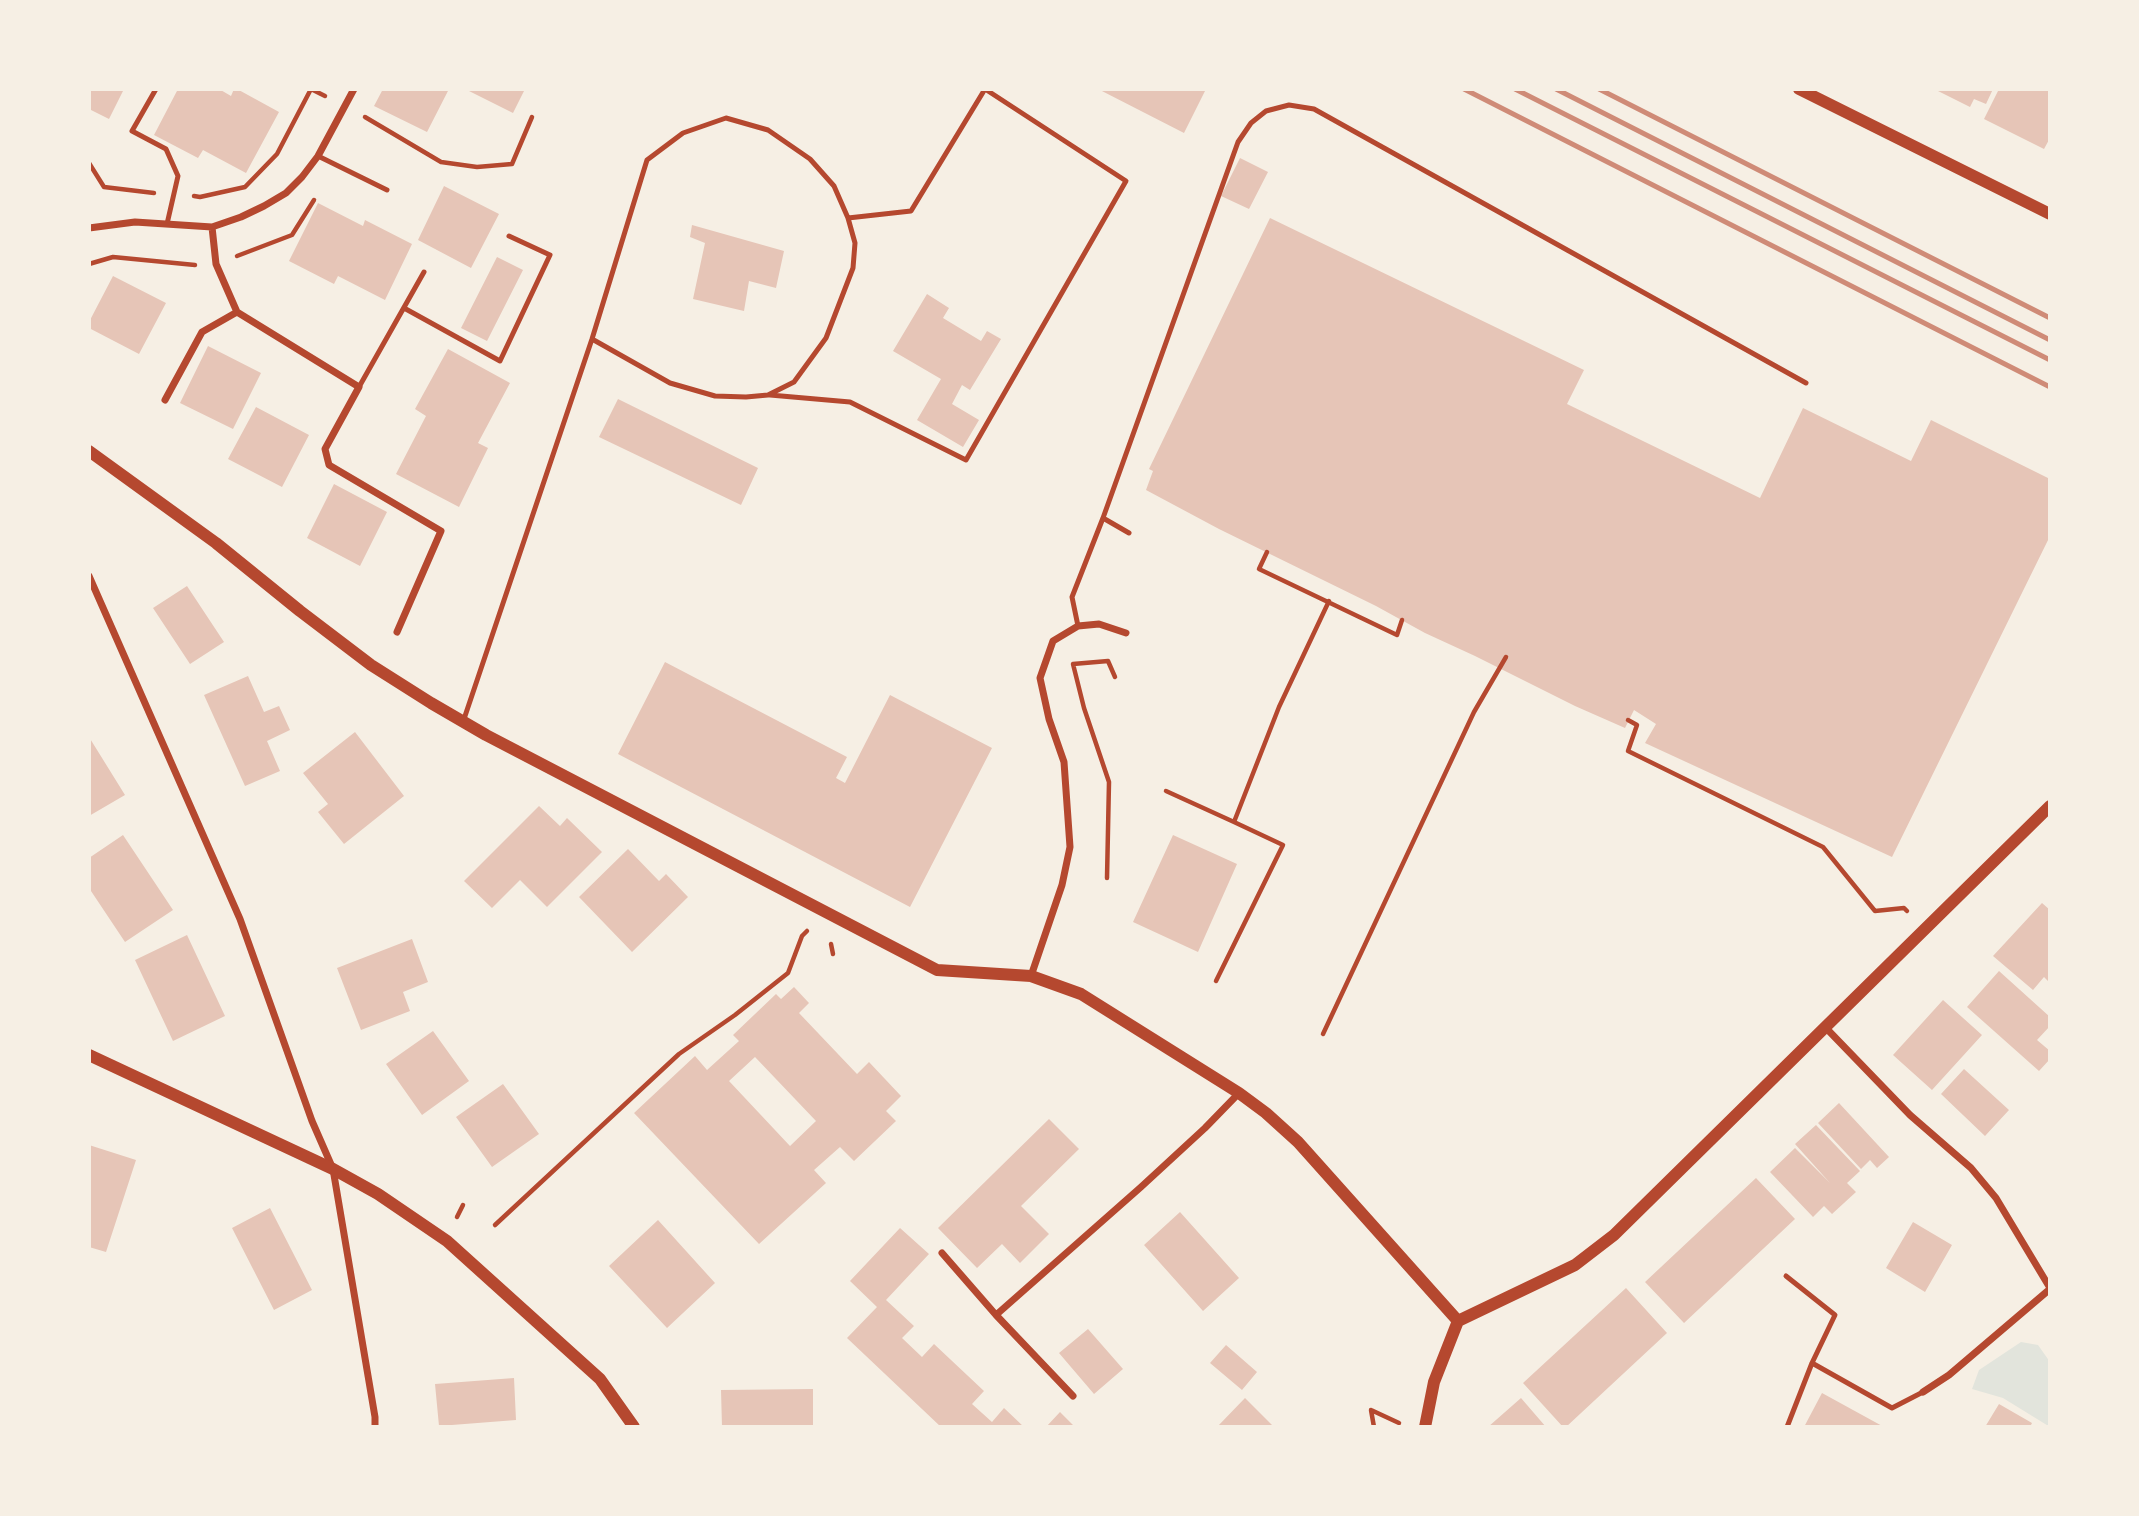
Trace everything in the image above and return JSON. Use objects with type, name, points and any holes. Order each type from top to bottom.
[{"type":"street","points":[[89,228],[135,222],[212,227],[241,217],[286,193],[302,177],[318,156],[354,89]]},
{"type":"street","points":[[1799,89],[2050,214]]},
{"type":"street","points":[[212,227],[216,264],[237,312],[359,387],[325,449],[330,465],[441,531],[397,632]]},
{"type":"street","points":[[165,400],[202,332],[237,312]]},
{"type":"street","points":[[90,454],[216,542],[371,665],[463,722],[937,970],[1031,976],[1081,994],[1239,1093],[1298,1142],[1458,1321]]},
{"type":"street","points":[[89,576],[240,919],[312,1121],[333,1169],[375,1427]]},
{"type":"street","points":[[1031,976],[1062,885],[1070,846],[1064,762],[1049,719],[1040,678],[1053,641],[1079,626],[1099,624],[1126,633]]},
{"type":"street","points":[[1425,1427],[1434,1382],[1458,1321],[1557,1275],[1594,1252],[2050,806]]},
{"type":"street","points":[[1826,1028],[1910,1115],[1971,1168],[1996,1198],[2050,1289],[1949,1375],[1923,1392]]},
{"type":"street","points":[[89,1055],[333,1169],[378,1194],[447,1241],[600,1379],[634,1427]]},
{"type":"street","points":[[996,1315],[1141,1187],[1239,1093]]},
{"type":"street","points":[[942,1253],[1073,1396]]},
{"type":"lane","points":[[156,89],[132,131],[166,149],[178,176],[167,224]]},
{"type":"lane","points":[[592,339],[670,383],[715,396],[768,395],[850,402],[967,460],[1126,181],[985,89],[911,211],[848,218]]},
{"type":"lane","points":[[1079,626],[1072,597],[1238,142],[1251,123],[1266,111],[1289,105],[1314,109],[1806,383]]},
{"type":"lane","points":[[463,722],[592,339],[647,160],[683,133],[726,118],[768,130],[810,159],[834,186],[855,243],[853,268],[827,338],[794,382],[768,395]]},
{"type":"lane","points":[[318,156],[387,190]]},
{"type":"lane","points":[[404,308],[500,362],[550,255],[509,236]]},
{"type":"lane","points":[[359,387],[424,272]]},
{"type":"lane","points":[[1102,518],[1129,533]]},
{"type":"lane","points":[[1786,1276],[1835,1315],[1812,1363],[1787,1427]]},
{"type":"lane","points":[[1812,1363],[1892,1408],[1923,1392]]},
{"type":"path","points":[[89,163],[104,187],[141,193],[200,197],[245,187],[278,154],[311,89],[441,162],[477,167],[512,164],[531,117]]},
{"type":"path","points":[[89,264],[113,257],[190,266],[216,264],[292,235],[340,166]]},
{"type":"path","points":[[1267,552],[1259,569],[1397,635],[1402,620]]},
{"type":"path","points":[[1234,822],[1279,707],[1329,601]]},
{"type":"path","points":[[1323,1034],[1474,712],[1506,657]]},
{"type":"path","points":[[1107,878],[1109,782],[1084,708],[1073,664],[1108,661],[1115,677]]},
{"type":"path","points":[[1628,720],[1637,724],[1628,751],[1823,847],[1875,911],[1904,908],[1924,929]]},
{"type":"path","points":[[1166,791],[1283,845],[1216,981]]},
{"type":"path","points":[[495,1225],[680,1054],[788,973],[802,936]]},
{"type":"path","points":[[1374,1427],[1371,1410],[1407,1427]]},
{"type":"shaded area","points":[[2021,1342],[2038,1345],[2050,1362],[2050,1427],[2003,1398],[1972,1389],[1979,1370]]},
{"type":"building","points":[[89,89],[124,89],[109,119],[89,109]]},
{"type":"building","points":[[178,89],[219,89],[231,96],[234,89],[237,89],[279,112],[246,173],[203,150],[198,158],[154,135]]},
{"type":"building","points":[[383,89],[449,89],[427,132],[374,106]]},
{"type":"building","points":[[465,89],[525,89],[513,113]]},
{"type":"building","points":[[1098,89],[1206,89],[1184,133]]},
{"type":"building","points":[[1934,89],[1993,89],[1986,104],[1974,99],[1970,107]]},
{"type":"building","points":[[1999,89],[2050,89],[2050,138],[2044,149],[1984,119]]},
{"type":"building","points":[[1240,158],[1268,172],[1249,209],[1221,196]]},
{"type":"building","points":[[444,186],[499,214],[471,268],[418,240]]},
{"type":"building","points":[[318,203],[363,226],[365,220],[412,244],[385,300],[338,276],[334,284],[289,261]]},
{"type":"building","points":[[1270,218],[1584,370],[1567,404],[1760,498],[1803,408],[1911,461],[1931,420],[2050,479],[2050,536],[1892,857],[1645,743],[1656,724],[1634,710],[1625,728],[1575,706],[1425,633],[1146,490],[1153,471],[1149,469]]},
{"type":"building","points":[[692,225],[784,251],[776,288],[749,281],[744,311],[693,299],[705,243],[690,237]]},
{"type":"building","points":[[497,257],[523,270],[487,341],[461,328]]},
{"type":"building","points":[[113,276],[166,303],[139,354],[89,328],[89,322]]},
{"type":"building","points":[[927,294],[949,308],[943,318],[981,341],[987,331],[1001,339],[970,390],[962,385],[952,404],[979,420],[963,447],[917,420],[941,379],[893,351]]},
{"type":"building","points":[[208,346],[261,373],[233,429],[180,403]]},
{"type":"building","points":[[448,349],[510,383],[478,443],[488,448],[459,507],[396,474],[426,416],[415,409]]},
{"type":"building","points":[[618,399],[758,468],[741,505],[599,437]]},
{"type":"building","points":[[256,407],[309,435],[282,487],[228,459]]},
{"type":"building","points":[[334,484],[387,512],[360,566],[307,538]]},
{"type":"building","points":[[187,586],[224,642],[190,664],[153,608]]},
{"type":"building","points":[[665,662],[847,757],[836,778],[845,783],[890,695],[992,748],[910,907],[618,754]]},
{"type":"building","points":[[248,676],[264,712],[279,706],[290,730],[267,741],[280,771],[245,786],[204,695]]},
{"type":"building","points":[[355,732],[404,796],[344,844],[318,812],[328,804],[303,773]]},
{"type":"building","points":[[89,737],[125,795],[89,816]]},
{"type":"building","points":[[539,806],[560,826],[567,818],[602,852],[547,907],[520,880],[492,908],[464,881]]},
{"type":"building","points":[[123,835],[173,910],[125,942],[89,888],[89,858]]},
{"type":"building","points":[[1173,835],[1237,864],[1198,952],[1133,922]]},
{"type":"building","points":[[628,849],[659,881],[666,874],[688,897],[632,952],[579,897]]},
{"type":"building","points":[[2042,903],[2050,910],[2050,983],[2044,977],[2033,990],[1993,956]]},
{"type":"building","points":[[187,935],[225,1016],[173,1041],[135,960]]},
{"type":"building","points":[[412,939],[428,982],[403,992],[410,1011],[361,1030],[337,968]]},
{"type":"building","points":[[1999,971],[2050,1017],[2050,1026],[2037,1040],[2050,1051],[2050,1059],[2039,1071],[1967,1007]]},
{"type":"building","points":[[794,987],[809,1003],[799,1013],[857,1074],[869,1062],[901,1096],[886,1111],[896,1121],[854,1161],[840,1147],[814,1170],[826,1183],[759,1244],[634,1113],[695,1056],[707,1070],[739,1041],[733,1035],[776,994],[781,999]],"holes":[[[755,1057],[816,1121],[790,1146],[729,1081]]]},
{"type":"building","points":[[1943,1000],[1982,1035],[1932,1090],[1893,1055]]},
{"type":"building","points":[[433,1031],[469,1081],[422,1115],[386,1064]]},
{"type":"building","points":[[1964,1069],[2009,1110],[1985,1136],[1941,1094]]},
{"type":"building","points":[[503,1084],[539,1134],[492,1167],[456,1117]]},
{"type":"building","points":[[1839,1103],[1889,1157],[1877,1168],[1870,1160],[1861,1169],[1818,1123]]},
{"type":"building","points":[[1049,1119],[1079,1149],[1021,1206],[1049,1234],[1020,1263],[1002,1244],[977,1268],[938,1228]]},
{"type":"building","points":[[1816,1125],[1860,1171],[1847,1183],[1856,1192],[1832,1214],[1824,1206],[1813,1217],[1770,1172],[1795,1148],[1830,1183],[1795,1144]]},
{"type":"building","points":[[89,1145],[136,1160],[106,1252],[89,1247]]},
{"type":"building","points":[[1756,1178],[1795,1219],[1684,1323],[1645,1282]]},
{"type":"building","points":[[270,1208],[312,1290],[274,1310],[232,1228]]},
{"type":"building","points":[[1180,1212],[1239,1278],[1203,1311],[1144,1245]]},
{"type":"building","points":[[658,1220],[715,1283],[667,1328],[609,1266]]},
{"type":"building","points":[[1913,1222],[1952,1245],[1925,1292],[1886,1268]]},
{"type":"building","points":[[900,1228],[929,1254],[886,1300],[914,1326],[902,1338],[922,1357],[934,1344],[984,1391],[972,1404],[992,1422],[1004,1408],[1024,1427],[941,1427],[847,1338],[877,1307],[850,1281]]},
{"type":"building","points":[[1626,1288],[1667,1333],[1563,1427],[1523,1383]]},
{"type":"building","points":[[1088,1329],[1123,1369],[1094,1394],[1059,1353]]},
{"type":"building","points":[[1226,1345],[1257,1372],[1242,1390],[1210,1363]]},
{"type":"building","points":[[514,1378],[516,1420],[439,1426],[435,1384]]},
{"type":"building","points":[[813,1389],[813,1427],[722,1427],[721,1390]]},
{"type":"building","points":[[1822,1393],[1884,1427],[1804,1427]]},
{"type":"building","points":[[1245,1398],[1274,1427],[1217,1427]]},
{"type":"building","points":[[1521,1398],[1546,1427],[1488,1427]]},
{"type":"building","points":[[1999,1404],[2032,1423],[2030,1427],[1985,1427]]},
{"type":"building","points":[[1060,1412],[1075,1427],[1046,1427]]},
{"type":"railway","points":[[1464,89],[2050,387]]},
{"type":"railway","points":[[1515,89],[2050,360]]},
{"type":"railway","points":[[1556,89],[2050,340]]},
{"type":"railway","points":[[1599,89],[2050,318]]}]
